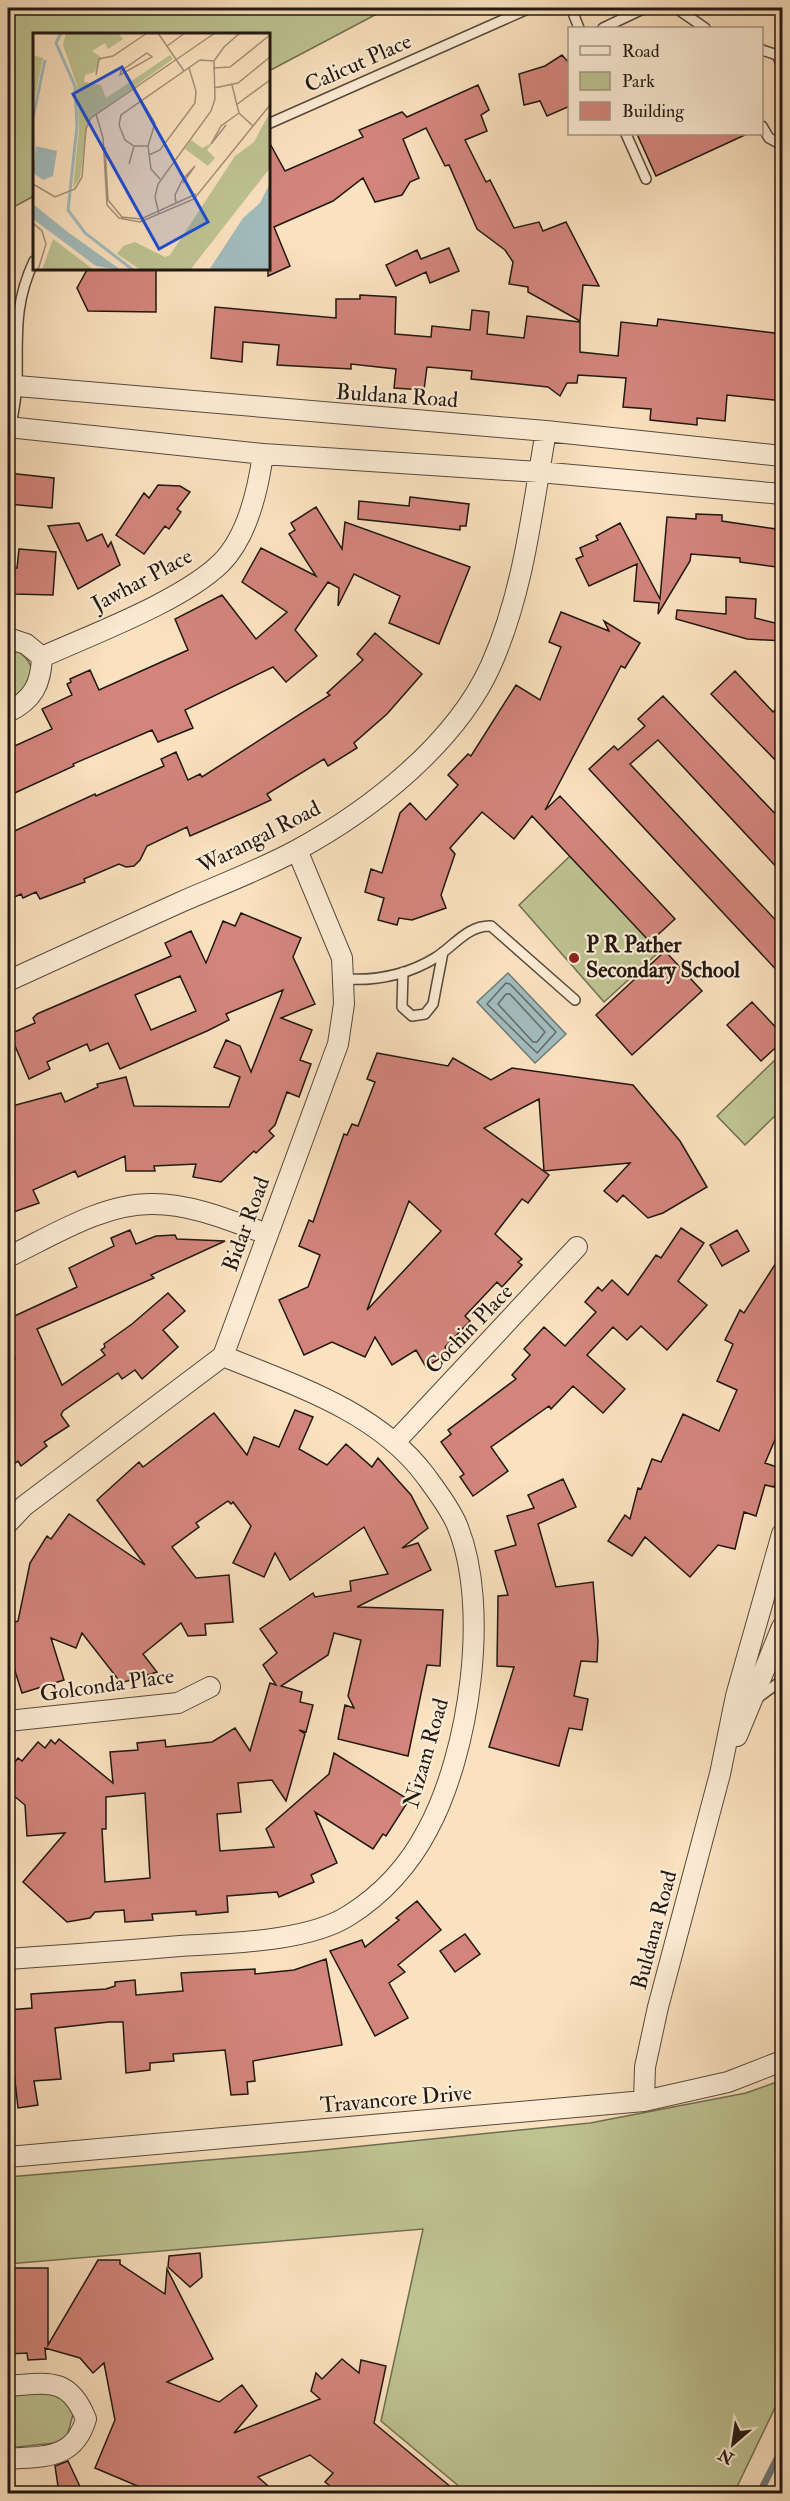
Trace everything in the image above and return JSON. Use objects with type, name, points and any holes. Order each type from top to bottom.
[{"type":"street","name":"Buldana Road","points":[[12,388],[546,431],[783,456]]},
{"type":"street","points":[[9,427],[263,454],[539,472],[783,494]]},
{"type":"street","name":"Warangal Road","points":[[8,981],[297,850],[366,807],[388,790],[458,718],[490,667],[523,570],[546,431]]},
{"type":"street","name":"Jawhar Place","points":[[42,657],[160,603],[191,585],[222,562],[241,533],[259,487],[263,454]]},
{"type":"street","points":[[8,638],[26,644],[42,657],[37,688],[30,698],[8,712]]},
{"type":"street","name":"Bidar Road","points":[[223,1356],[338,1044],[344,980],[342,958],[297,850]]},
{"type":"street","points":[[8,1257],[95,1217],[124,1207],[152,1203],[215,1215],[267,1234]]},
{"type":"street","name":"Cochin Place","points":[[395,1442],[577,1247]]},
{"type":"street","points":[[8,1523],[24,1506],[223,1356]]},
{"type":"street","name":"Nizam Road","points":[[8,1959],[258,1940],[306,1932],[347,1917],[387,1886],[409,1859],[439,1807],[462,1729],[474,1651],[472,1580],[457,1524],[424,1474],[395,1442],[318,1394],[223,1356]]},
{"type":"street","name":"Buldana Road","points":[[644,2101],[645,2067],[658,2007],[720,1774],[736,1696],[783,1534]]},
{"type":"street","name":"Buldana Road","points":[[720,1774],[783,1627]]},
{"type":"street","name":"Golconda Place","points":[[8,1721],[178,1703],[210,1687]]},
{"type":"street","name":"Travancore Drive","points":[[8,2157],[644,2101],[728,2082],[783,2061]]},
{"type":"street","points":[[8,2386],[58,2385],[74,2394],[86,2419],[83,2431],[75,2444],[61,2453],[8,2459]]},
{"type":"lane","name":"Calicut Place","points":[[270,123],[530,8]]},
{"type":"lane","points":[[571,8],[579,27]]},
{"type":"lane","points":[[605,27],[645,8]]},
{"type":"lane","points":[[676,8],[704,27]]},
{"type":"lane","points":[[763,50],[777,55],[783,66]]},
{"type":"lane","points":[[763,128],[769,138],[783,145]]},
{"type":"lane","points":[[626,135],[646,179]]},
{"type":"lane","points":[[9,427],[18,309],[33,264]]},
{"type":"lane","points":[[344,980],[371,981],[416,968],[479,926],[491,926],[574,1000]]},
{"type":"lane","points":[[402,972],[402,1007],[412,1016],[425,1014],[433,1004],[443,952]]},
{"type":"lane","points":[[750,1703],[783,1680]]},
{"type":"green space","points":[[8,8],[388,8],[270,70],[270,33],[33,33],[33,197],[8,210]]},
{"type":"green space","points":[[8,646],[25,657],[31,667],[32,680],[31,687],[8,703]]},
{"type":"green space","points":[[570,856],[660,951],[604,1002],[519,905]]},
{"type":"green space","points":[[777,1058],[782,1063],[782,1109],[745,1145],[717,1116]]},
{"type":"green space","points":[[782,2080],[782,2393],[734,2493],[467,2493],[381,2421],[423,2229],[8,2264],[8,2177],[304,2152],[590,2123],[746,2093]]},
{"type":"green space","points":[[8,2393],[58,2393],[74,2411],[67,2436],[55,2443],[8,2448]]},
{"type":"water","points":[[508,973],[566,1034],[535,1063],[477,1002]]},
{"type":"building","points":[[562,55],[568,62],[568,107],[547,116],[540,101],[524,105],[519,74],[545,66]]},
{"type":"building","points":[[478,85],[489,110],[481,115],[487,131],[465,140],[486,182],[490,180],[514,228],[539,222],[543,231],[566,222],[599,286],[583,285],[580,321],[528,292],[528,287],[509,284],[513,262],[505,250],[477,229],[449,165],[445,166],[426,128],[403,139],[419,178],[410,182],[402,195],[375,202],[363,178],[333,201],[274,227],[290,266],[268,276],[268,270],[270,270],[270,144],[285,171],[363,137],[359,130],[402,112],[407,117]]},
{"type":"building","points":[[637,135],[745,135],[656,176]]},
{"type":"building","points":[[449,248],[459,271],[430,283],[426,272],[396,286],[386,265],[417,250],[421,259]]},
{"type":"building","points":[[87,270],[156,270],[156,312],[88,311],[77,288]]},
{"type":"building","points":[[360,295],[396,297],[395,334],[431,337],[432,326],[470,330],[472,310],[489,312],[487,334],[524,338],[527,316],[580,322],[580,352],[618,356],[621,322],[657,326],[658,319],[783,334],[783,401],[727,395],[725,421],[697,418],[697,425],[650,420],[651,409],[623,407],[626,378],[578,375],[577,383],[567,383],[560,396],[548,387],[471,379],[472,371],[427,367],[424,390],[394,388],[396,369],[351,364],[351,369],[277,365],[279,345],[243,342],[242,362],[211,358],[215,307],[336,318],[336,299],[360,299]]},
{"type":"building","points":[[8,473],[54,478],[52,508],[8,504]]},
{"type":"building","points":[[158,485],[180,486],[190,492],[177,509],[181,512],[169,529],[165,526],[144,554],[116,535],[144,493],[149,498]]},
{"type":"building","points":[[410,497],[469,504],[466,526],[460,526],[460,530],[358,519],[359,501],[409,506]]},
{"type":"building","points":[[316,507],[342,549],[345,522],[470,567],[439,644],[389,623],[400,596],[354,574],[338,606],[339,588],[328,582],[295,630],[317,656],[286,682],[273,667],[185,710],[193,728],[158,742],[152,730],[73,764],[74,766],[8,796],[8,749],[52,729],[42,709],[72,695],[67,684],[71,682],[70,679],[90,670],[99,690],[188,650],[175,619],[222,595],[256,639],[287,612],[242,582],[261,548],[316,576],[289,534],[295,530],[291,523]]},
{"type":"building","points":[[696,514],[722,515],[722,521],[783,530],[783,568],[740,562],[740,558],[691,554],[690,561],[658,614],[659,603],[634,601],[637,564],[589,586],[576,559],[583,556],[580,548],[598,540],[596,536],[620,523],[660,599],[667,517],[696,519]]},
{"type":"building","points":[[79,523],[87,541],[102,534],[108,547],[111,542],[120,565],[78,589],[48,526]]},
{"type":"building","points":[[19,549],[56,552],[53,595],[14,594],[14,568],[17,568]]},
{"type":"building","points":[[726,597],[756,599],[755,618],[783,625],[783,641],[747,639],[676,619],[677,610],[726,614]]},
{"type":"building","points":[[561,612],[609,631],[604,621],[640,643],[625,668],[621,666],[545,810],[560,796],[675,919],[650,942],[532,816],[514,839],[482,812],[450,848],[455,854],[441,895],[446,908],[412,920],[399,918],[397,925],[378,920],[384,898],[365,892],[371,869],[382,873],[400,813],[410,803],[426,820],[458,785],[448,775],[468,754],[471,756],[516,685],[540,700],[561,647],[549,642]]},
{"type":"building","points":[[375,633],[422,674],[387,714],[354,743],[357,748],[328,766],[324,759],[267,794],[271,800],[190,836],[187,827],[147,846],[134,866],[126,867],[119,864],[84,879],[85,882],[40,899],[36,892],[23,898],[21,894],[8,900],[8,834],[95,794],[96,796],[164,766],[161,759],[176,752],[188,780],[200,774],[202,777],[330,695],[327,693],[363,660],[357,654]]},
{"type":"building","points":[[735,671],[773,712],[783,702],[783,768],[711,694]]},
{"type":"building","points":[[663,696],[783,822],[783,874],[658,740],[630,764],[783,928],[783,977],[589,769],[614,746],[618,750],[645,726],[638,719]]},
{"type":"building","points":[[241,913],[301,938],[293,957],[315,1004],[281,1018],[312,1030],[300,1060],[311,1064],[299,1097],[287,1092],[275,1125],[269,1131],[274,1136],[221,1182],[193,1177],[196,1164],[154,1166],[155,1171],[126,1171],[125,1156],[78,1177],[75,1171],[33,1190],[39,1203],[8,1214],[8,1107],[61,1093],[65,1102],[98,1087],[97,1084],[126,1077],[134,1106],[229,1107],[240,1077],[214,1067],[226,1040],[240,1046],[251,1072],[283,990],[226,1014],[229,1020],[207,1031],[120,1069],[108,1043],[90,1051],[87,1044],[47,1062],[50,1069],[29,1079],[10,1034],[35,1023],[33,1018],[37,1014],[171,956],[165,943],[191,931],[206,963],[223,921],[235,926]],"holes":[[[180,976],[196,1011],[151,1030],[135,995]]]},
{"type":"building","points":[[665,951],[702,991],[632,1055],[596,1015]]},
{"type":"building","points":[[752,1002],[783,1035],[783,1041],[761,1061],[727,1025]]},
{"type":"building","points":[[377,1053],[448,1066],[453,1058],[491,1080],[512,1068],[633,1085],[680,1141],[707,1187],[663,1213],[648,1218],[623,1195],[617,1202],[604,1191],[630,1163],[544,1171],[539,1099],[484,1128],[549,1175],[528,1203],[522,1199],[495,1234],[522,1259],[518,1262],[522,1265],[502,1287],[497,1282],[465,1316],[470,1321],[445,1347],[449,1353],[426,1367],[416,1350],[392,1365],[375,1337],[365,1357],[332,1342],[304,1355],[279,1300],[308,1287],[320,1255],[299,1246],[309,1220],[313,1222],[344,1134],[347,1135],[352,1124],[358,1126],[375,1082],[367,1079]],"holes":[[[409,1201],[441,1231],[367,1310]]]},
{"type":"building","points":[[681,1228],[704,1243],[678,1281],[707,1305],[667,1350],[641,1326],[627,1340],[613,1327],[587,1355],[625,1389],[603,1413],[573,1386],[551,1409],[549,1406],[491,1447],[508,1471],[473,1496],[460,1477],[464,1474],[441,1442],[451,1434],[448,1430],[516,1379],[512,1375],[530,1355],[524,1349],[544,1327],[565,1346],[596,1312],[585,1302],[598,1287],[602,1291],[612,1280],[628,1295],[656,1255],[661,1258]]},
{"type":"building","points":[[130,1230],[136,1244],[156,1236],[175,1235],[177,1239],[225,1241],[151,1275],[154,1278],[37,1329],[62,1385],[105,1355],[101,1350],[105,1347],[104,1344],[132,1324],[168,1293],[185,1311],[163,1330],[178,1347],[142,1379],[135,1370],[122,1379],[118,1373],[63,1411],[61,1415],[69,1426],[44,1442],[47,1446],[21,1466],[18,1461],[8,1469],[8,1363],[15,1359],[8,1343],[8,1319],[77,1287],[69,1268],[114,1246],[111,1238]]},
{"type":"building","points":[[737,1230],[749,1251],[722,1266],[710,1245]]},
{"type":"building","points":[[783,1252],[783,1421],[765,1463],[780,1468],[774,1487],[765,1485],[756,1516],[744,1512],[735,1549],[718,1545],[690,1577],[645,1537],[632,1556],[608,1541],[625,1515],[630,1519],[638,1488],[641,1489],[652,1459],[661,1462],[683,1414],[719,1431],[737,1390],[717,1381],[733,1344],[725,1340],[740,1310],[744,1313]]},
{"type":"building","points":[[295,1410],[313,1417],[299,1449],[327,1465],[346,1444],[372,1467],[378,1458],[411,1495],[428,1528],[402,1548],[418,1543],[431,1570],[357,1607],[443,1610],[440,1666],[427,1665],[408,1756],[338,1739],[345,1705],[354,1708],[348,1696],[361,1640],[334,1633],[328,1655],[281,1686],[302,1692],[300,1702],[313,1705],[306,1732],[299,1730],[305,1734],[286,1801],[272,1780],[238,1783],[241,1812],[217,1814],[220,1851],[274,1847],[266,1829],[329,1774],[334,1753],[409,1800],[386,1836],[383,1834],[373,1849],[315,1812],[337,1863],[311,1875],[314,1882],[279,1897],[277,1892],[227,1896],[228,1912],[196,1915],[196,1911],[152,1914],[153,1920],[125,1922],[124,1910],[95,1912],[90,1918],[67,1922],[23,1882],[65,1833],[27,1836],[25,1805],[8,1791],[8,1771],[18,1758],[22,1761],[38,1742],[45,1748],[51,1740],[55,1744],[59,1739],[113,1783],[110,1752],[138,1750],[137,1743],[165,1740],[166,1747],[212,1742],[235,1728],[250,1751],[270,1683],[276,1685],[263,1665],[277,1653],[260,1629],[313,1593],[315,1597],[351,1591],[350,1581],[388,1574],[364,1527],[290,1580],[275,1553],[264,1577],[233,1563],[251,1526],[233,1502],[231,1504],[228,1501],[196,1523],[199,1527],[172,1547],[196,1578],[229,1575],[233,1622],[205,1624],[206,1635],[188,1636],[181,1623],[143,1654],[157,1672],[121,1683],[82,1633],[76,1648],[51,1638],[64,1680],[22,1693],[8,1649],[8,1625],[18,1621],[30,1563],[47,1536],[51,1539],[69,1514],[145,1565],[97,1500],[139,1462],[143,1467],[214,1413],[247,1455],[254,1437],[279,1447]],"holes":[[[145,1793],[150,1878],[105,1882],[102,1829],[106,1829],[106,1797]]]},
{"type":"building","points":[[563,1479],[576,1507],[538,1524],[556,1587],[593,1582],[598,1641],[597,1662],[581,1661],[574,1696],[588,1699],[582,1730],[569,1728],[559,1766],[489,1747],[514,1667],[497,1666],[498,1596],[508,1595],[495,1551],[516,1545],[507,1516],[534,1508],[528,1495]]},
{"type":"building","points":[[417,1901],[441,1930],[398,1965],[405,1972],[389,1983],[408,2018],[375,2036],[330,1951],[362,1940],[365,1947],[399,1920],[396,1918]]},
{"type":"building","points":[[465,1934],[480,1954],[455,1972],[440,1951]]},
{"type":"building","points":[[326,1959],[342,2045],[253,2061],[255,2081],[247,2082],[248,2094],[231,2095],[225,2050],[173,2054],[174,2061],[150,2063],[150,2070],[126,2073],[123,2022],[109,2022],[55,2028],[61,2079],[34,2081],[38,2105],[18,2108],[14,2072],[11,2073],[8,2010],[32,2008],[31,1994],[106,1989],[115,1986],[115,1982],[135,1980],[136,1995],[183,1991],[181,1973],[255,1969],[255,1974],[294,1970]]},
{"type":"building","points":[[200,2253],[202,2277],[190,2287],[168,2267],[169,2256]]},
{"type":"building","points":[[98,2260],[120,2260],[120,2264],[165,2294],[167,2269],[213,2359],[167,2382],[219,2402],[242,2385],[257,2406],[234,2433],[320,2399],[311,2391],[316,2373],[322,2379],[342,2359],[359,2373],[361,2360],[386,2366],[374,2423],[458,2493],[339,2493],[325,2482],[333,2473],[310,2455],[258,2477],[276,2493],[154,2493],[95,2468],[115,2420],[104,2363],[93,2373],[80,2358],[45,2348],[46,2359],[28,2360],[27,2353],[9,2354],[8,2328],[11,2327],[8,2268],[48,2268],[48,2345]]},
{"type":"building","points":[[68,2461],[83,2493],[59,2493],[55,2466]]},
{"type":"waterway","points":[[759,2494],[782,2449]]},
{"type":"place","name":"P R Pather Secondary School","points":[[574,958]]}]
